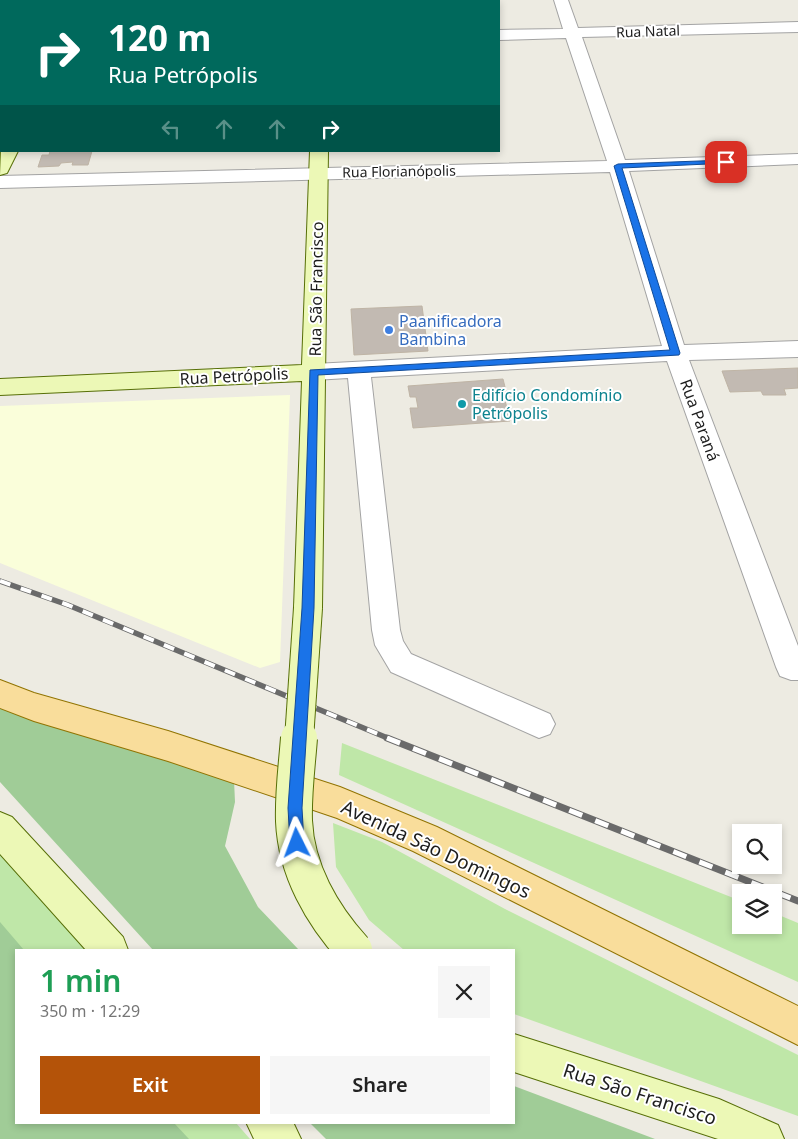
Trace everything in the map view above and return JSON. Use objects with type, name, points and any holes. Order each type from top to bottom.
[{"type":"main road","points":[[0,169],[8,152]]},
{"type":"main road","name":"Rua São Francisco","points":[[319,152],[308,608],[295,808],[297,843],[307,879],[340,935],[353,949]]},
{"type":"main road","name":"Rua Petrópolis","points":[[0,387],[314,372]]},
{"type":"main road","name":"Avenida São Domingos","points":[[0,694],[34,707],[168,746],[340,803],[424,839],[798,1026]]},
{"type":"main road","points":[[0,829],[109,949]]},
{"type":"main road","name":"Rua São Francisco","points":[[515,1053],[719,1119],[764,1139]]},
{"type":"main road","points":[[268,1124],[281,1139]]},
{"type":"street","name":"Rua Paraná","points":[[561,0],[618,166],[675,353],[795,667]]},
{"type":"street","name":"Rua Natal","points":[[500,35],[798,27]]},
{"type":"street","name":"Rua Florianópolis","points":[[0,182],[618,166],[798,159]]},
{"type":"street","name":"Rua Petrópolis","points":[[314,372],[675,353],[798,349]]},
{"type":"street","points":[[359,370],[386,630],[390,645],[401,663],[539,724]]},
{"type":"shaded area","points":[[290,395],[280,662],[260,668],[0,563],[0,406]]},
{"type":"green space","points":[[0,705],[234,780],[235,802],[225,846],[258,907],[298,949],[152,949],[0,782]]},
{"type":"green space","points":[[342,743],[732,897],[732,934],[782,934],[782,916],[798,923],[798,982],[339,775]]},
{"type":"green space","points":[[333,823],[382,842],[505,909],[798,1055],[798,1116],[515,1014],[515,949],[403,949],[369,920],[336,867]]},
{"type":"green space","points":[[0,850],[86,949],[21,949],[0,925]]},
{"type":"green space","points":[[0,922],[23,949],[15,949],[15,1124],[175,1124],[189,1139],[0,1139]]},
{"type":"green space","points":[[515,1086],[655,1139],[326,1139],[311,1124],[515,1124]]},
{"type":"green space","points":[[171,1124],[237,1124],[250,1139],[185,1139]]},
{"type":"building","points":[[50,152],[92,152],[88,165],[72,165],[73,162],[61,163],[59,166],[38,167],[42,155],[49,155]]},
{"type":"building","name":"Paanificadora Bambina","points":[[422,306],[428,351],[354,355],[351,309]]},
{"type":"building","points":[[798,368],[798,388],[784,389],[786,395],[763,395],[761,391],[730,392],[722,371]]},
{"type":"building","name":"Edifício Condomínio Petrópolis","points":[[503,379],[506,391],[496,392],[498,400],[505,400],[510,421],[413,428],[410,408],[418,408],[416,397],[410,397],[408,386]]},
{"type":"railway","points":[[0,581],[68,605],[390,739]]},
{"type":"railway","points":[[387,738],[798,901]]},
{"type":"place","name":"Paanificadora Bambina","points":[[389,330]]},
{"type":"place","name":"Edifício Condomínio Petrópolis","points":[[462,404]]},
{"type":"route","points":[[297,843],[295,808],[308,608],[314,372],[675,353],[618,166],[726,162]]}]
